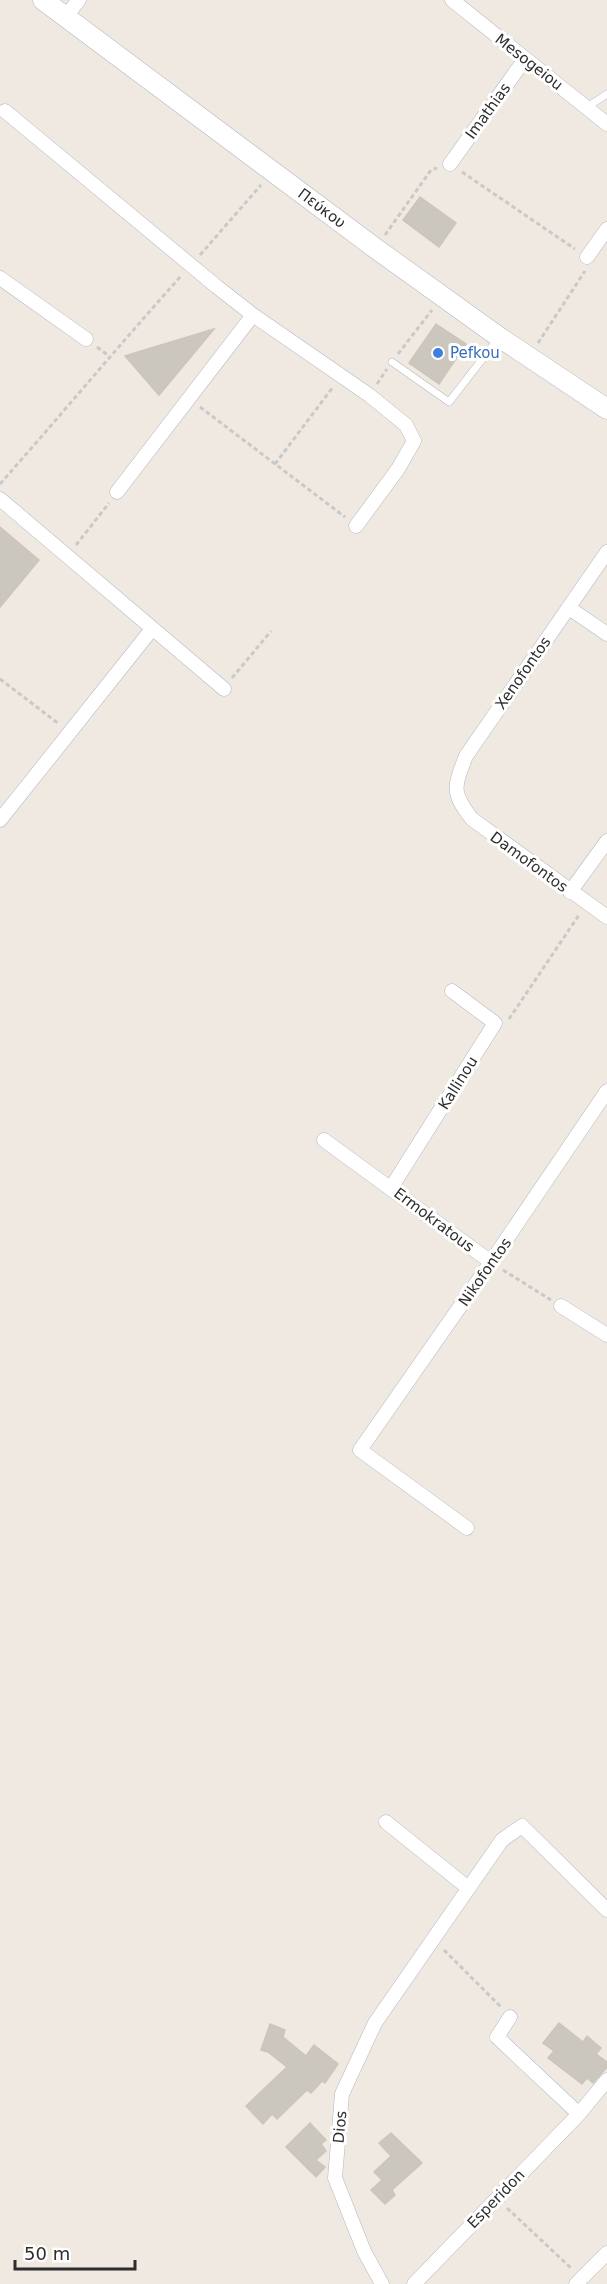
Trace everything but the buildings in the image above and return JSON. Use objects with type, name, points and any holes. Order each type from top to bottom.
[{"type":"main road","name":"Πεύκου","points":[[43,0],[375,248],[499,337],[607,409]]},
{"type":"street","points":[[65,17],[79,0]]},
{"type":"street","name":"Mesogeiou","points":[[452,0],[607,124]]},
{"type":"street","name":"Imathias","points":[[450,164],[525,59]]},
{"type":"street","points":[[5,111],[253,315],[369,395],[406,425],[414,441],[398,469],[356,526]]},
{"type":"street","points":[[587,257],[607,229]]},
{"type":"street","points":[[0,278],[86,339]]},
{"type":"street","points":[[117,492],[253,315]]},
{"type":"street","points":[[0,499],[224,689]]},
{"type":"street","name":"Xenofontos","points":[[457,801],[456,782],[466,756],[607,552]]},
{"type":"street","points":[[569,608],[607,634]]},
{"type":"street","points":[[0,820],[152,629]]},
{"type":"street","name":"Damofontos","points":[[457,801],[472,819],[607,917]]},
{"type":"street","points":[[570,892],[607,841]]},
{"type":"street","points":[[452,991],[495,1023]]},
{"type":"street","name":"Kallinou","points":[[391,1188],[495,1023]]},
{"type":"street","name":"Nikofontos","points":[[467,1528],[360,1450],[607,1091]]},
{"type":"street","name":"Ermokratous","points":[[324,1140],[491,1262]]},
{"type":"street","points":[[561,1306],[607,1335]]},
{"type":"street","points":[[386,1822],[468,1887]]},
{"type":"street","name":"Dios","points":[[382,2284],[364,2251],[335,2178],[342,2094],[375,2023],[502,1840],[522,1826],[607,1910]]},
{"type":"street","points":[[510,2017],[497,2037],[579,2114]]},
{"type":"street","name":"Esperidon","points":[[414,2284],[579,2114],[607,2080]]},
{"type":"street","points":[[579,2281],[607,2253]]},
{"type":"lane","points":[[586,108],[607,94]]},
{"type":"lane","points":[[392,362],[449,402],[499,337]]},
{"type":"path","points":[[375,248],[431,170],[450,164],[587,257],[585,274],[529,357]]},
{"type":"path","points":[[0,484],[109,356],[272,172]]},
{"type":"path","points":[[369,395],[443,297]]},
{"type":"path","points":[[275,464],[341,376]]},
{"type":"path","points":[[189,399],[356,526]]},
{"type":"path","points":[[67,557],[117,492]]},
{"type":"path","points":[[224,689],[271,631]]},
{"type":"path","points":[[0,679],[70,732]]},
{"type":"path","points":[[495,1023],[509,1019],[587,903]]},
{"type":"path","points":[[491,1262],[561,1306]]},
{"type":"path","points":[[433,1938],[510,2017]]},
{"type":"path","points":[[497,2198],[579,2281]]},
{"type":"place","name":"Pefkou","points":[[438,353]]}]
